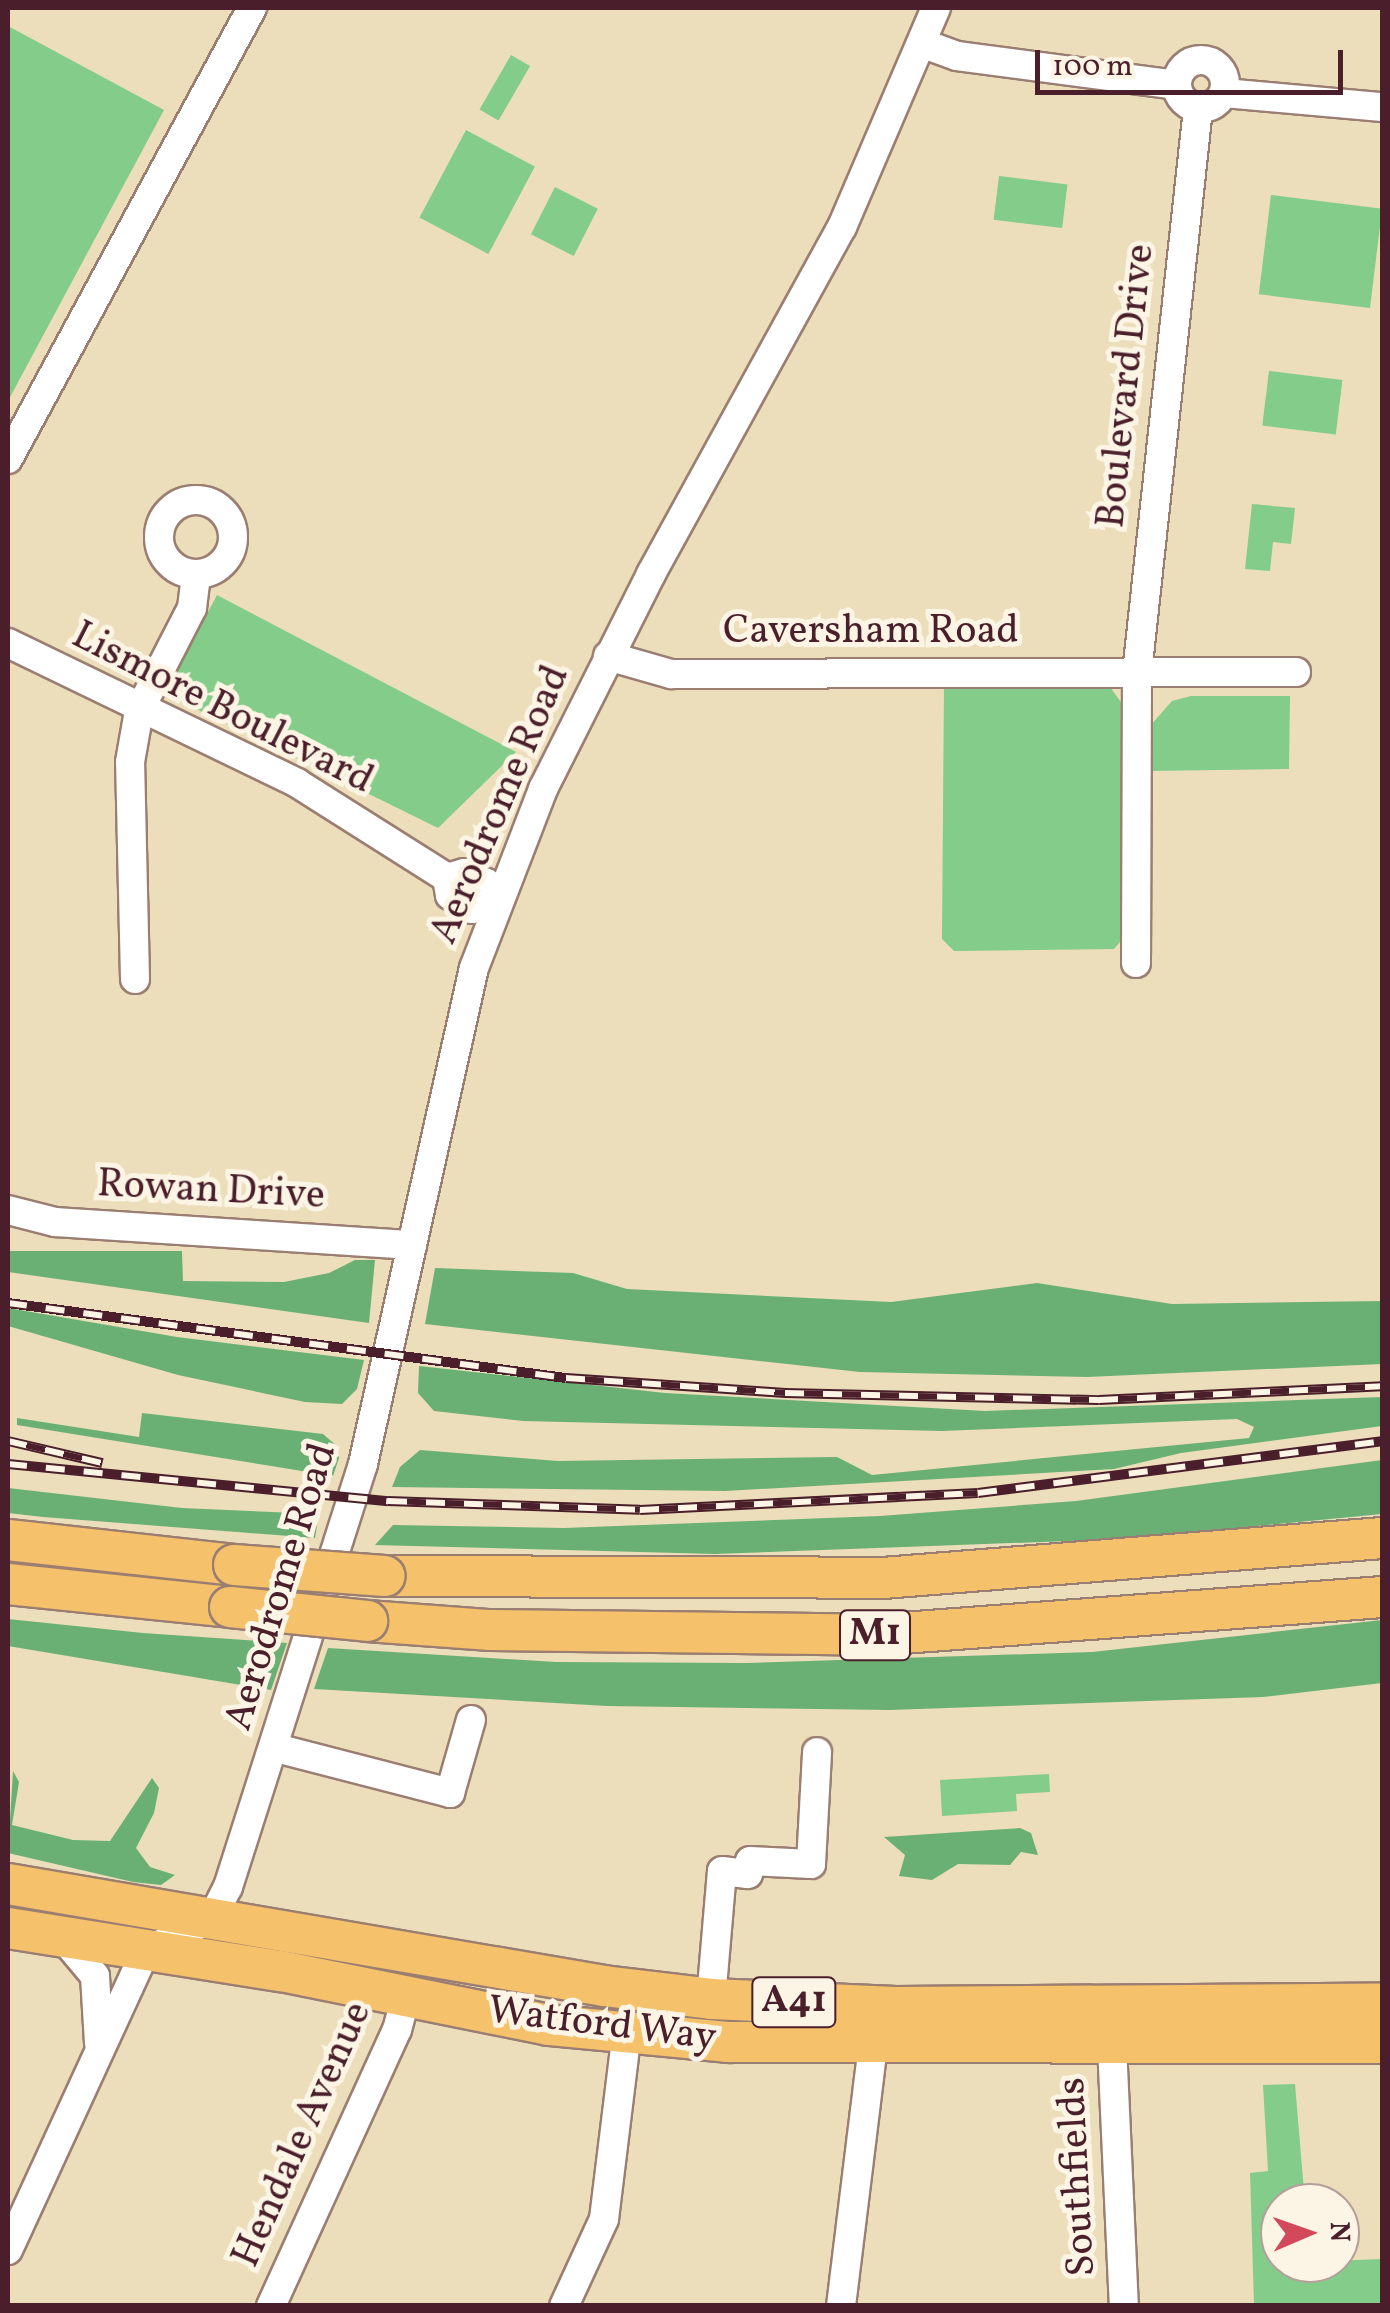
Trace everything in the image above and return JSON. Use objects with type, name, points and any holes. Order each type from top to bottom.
[{"type":"highway","name":"M1","points":[[8,1540],[385,1576],[883,1578],[1382,1538]]},
{"type":"highway","name":"M1","points":[[8,1584],[491,1630],[876,1635],[1382,1597]]},
{"type":"highway","name":"Watford Way","points":[[8,1884],[711,1999],[896,2007],[1382,2004]]},
{"type":"highway","name":"A41","points":[[78,1896],[109,1919],[133,1924],[145,1939],[145,1952]]},
{"type":"highway","name":"A41","points":[[212,1918],[229,1945],[266,1957],[281,1971]]},
{"type":"highway","name":"Watford Way","points":[[8,1928],[281,1971],[627,2033],[873,2046],[1382,2043]]},
{"type":"street","points":[[8,458],[252,8]]},
{"type":"street","name":"Aerodrome Road","points":[[212,1918],[276,1748],[363,1464],[474,968],[496,902],[608,656],[842,228],[924,44],[936,8]]},
{"type":"street","points":[[924,44],[957,56],[1176,86]]},
{"type":"street","points":[[1203,60],[1220,69],[1224,93],[1214,105],[1198,109],[1183,102],[1176,86],[1187,64],[1203,60]]},
{"type":"street","points":[[1224,93],[1382,107]]},
{"type":"street","name":"Boulevard Drive","points":[[1136,963],[1137,672],[1198,109]]},
{"type":"street","points":[[135,979],[130,762],[139,711],[192,608],[196,574]]},
{"type":"street","name":"Lismore Boulevard","points":[[8,643],[139,711],[297,783],[447,878],[464,873],[486,883],[496,902]]},
{"type":"street","name":"Caversham Road","points":[[608,656],[670,674],[1296,672]]},
{"type":"street","name":"Rowan Drive","points":[[8,1210],[54,1222],[412,1245]]},
{"type":"street","points":[[276,1748],[450,1793],[471,1720]]},
{"type":"street","points":[[711,1999],[722,1871],[748,1874],[750,1861],[811,1864],[817,1752]]},
{"type":"street","points":[[11,2232],[145,1952],[212,1918]]},
{"type":"street","points":[[64,1939],[94,1976],[99,2044]]},
{"type":"street","name":"Hendale Avenue","points":[[271,2306],[397,2030],[406,1996]]},
{"type":"street","points":[[564,2306],[604,2220],[627,2033]]},
{"type":"street","name":"Southfields","points":[[1112,2045],[1124,2306]]},
{"type":"street","points":[[841,2306],[873,2046]]},
{"type":"green space","points":[[8,26],[164,110],[8,401]]},
{"type":"green space","points":[[511,55],[530,66],[499,121],[480,110]]},
{"type":"green space","points":[[466,130],[535,167],[488,254],[420,217]]},
{"type":"green space","points":[[999,176],[1067,184],[1062,228],[994,220]]},
{"type":"green space","points":[[555,187],[598,209],[574,256],[531,234]]},
{"type":"green space","points":[[1271,195],[1382,209],[1370,308],[1259,294]]},
{"type":"green space","points":[[1269,371],[1342,380],[1336,435],[1262,426]]},
{"type":"green space","points":[[1252,504],[1295,508],[1291,544],[1273,542],[1270,571],[1245,569]]},
{"type":"green space","points":[[217,595],[516,752],[438,828],[188,705],[173,678]]},
{"type":"green space","points":[[944,683],[1107,683],[1126,709],[1126,935],[1114,949],[954,951],[942,939]]},
{"type":"green space","points":[[1191,696],[1290,696],[1289,769],[1149,771],[1150,726],[1172,701]]},
{"type":"green space","points":[[8,1251],[182,1251],[183,1281],[284,1282],[329,1273],[355,1260],[375,1260],[369,1323],[8,1272]]},
{"type":"green space","points":[[435,1268],[573,1273],[627,1289],[891,1302],[1037,1283],[1172,1304],[1382,1301],[1382,1364],[1087,1377],[860,1372],[425,1324]]},
{"type":"green space","points":[[8,1308],[177,1337],[364,1360],[357,1389],[342,1404],[305,1402],[178,1375],[8,1326]]},
{"type":"green space","points":[[419,1366],[665,1393],[985,1411],[1382,1397],[1382,1426],[1181,1453],[1114,1469],[725,1491],[392,1487],[400,1467],[420,1450],[558,1461],[837,1457],[872,1475],[1249,1438],[1254,1427],[1237,1419],[942,1431],[523,1421],[434,1411],[418,1393]]},
{"type":"green space","points":[[142,1413],[323,1434],[337,1446],[339,1458],[333,1476],[17,1425],[17,1418],[139,1437]]},
{"type":"green space","points":[[1382,1460],[1382,1514],[1123,1539],[715,1554],[375,1545],[393,1525],[564,1528],[880,1516],[1076,1501]]},
{"type":"green space","points":[[8,1488],[182,1508],[319,1514],[315,1538],[43,1517],[8,1513]]},
{"type":"green space","points":[[8,1619],[287,1643],[271,1690],[8,1646]]},
{"type":"green space","points":[[1382,1620],[1382,1683],[1263,1697],[890,1710],[607,1706],[314,1689],[328,1648],[556,1662],[747,1663],[1092,1652]]},
{"type":"green space","points":[[13,1771],[19,1782],[12,1825],[73,1840],[110,1841],[152,1778],[159,1788],[154,1813],[136,1848],[150,1867],[175,1875],[161,1885],[133,1882],[8,1853]]},
{"type":"green space","points":[[1049,1774],[1050,1792],[1016,1794],[1017,1811],[942,1816],[940,1780]]},
{"type":"green space","points":[[1020,1828],[1031,1833],[1038,1855],[1021,1852],[1010,1865],[958,1864],[932,1880],[899,1876],[905,1855],[884,1837]]},
{"type":"green space","points":[[1295,2084],[1303,2183],[1260,2183],[1260,2283],[1360,2283],[1360,2260],[1382,2259],[1382,2305],[1254,2305],[1250,2173],[1268,2171],[1263,2085]]},
{"type":"railway","points":[[8,1303],[566,1378],[785,1393],[1099,1400],[1382,1386]]},
{"type":"railway","points":[[8,1441],[102,1463]]},
{"type":"railway","points":[[8,1464],[388,1501],[640,1510],[978,1493],[1382,1441]]}]
